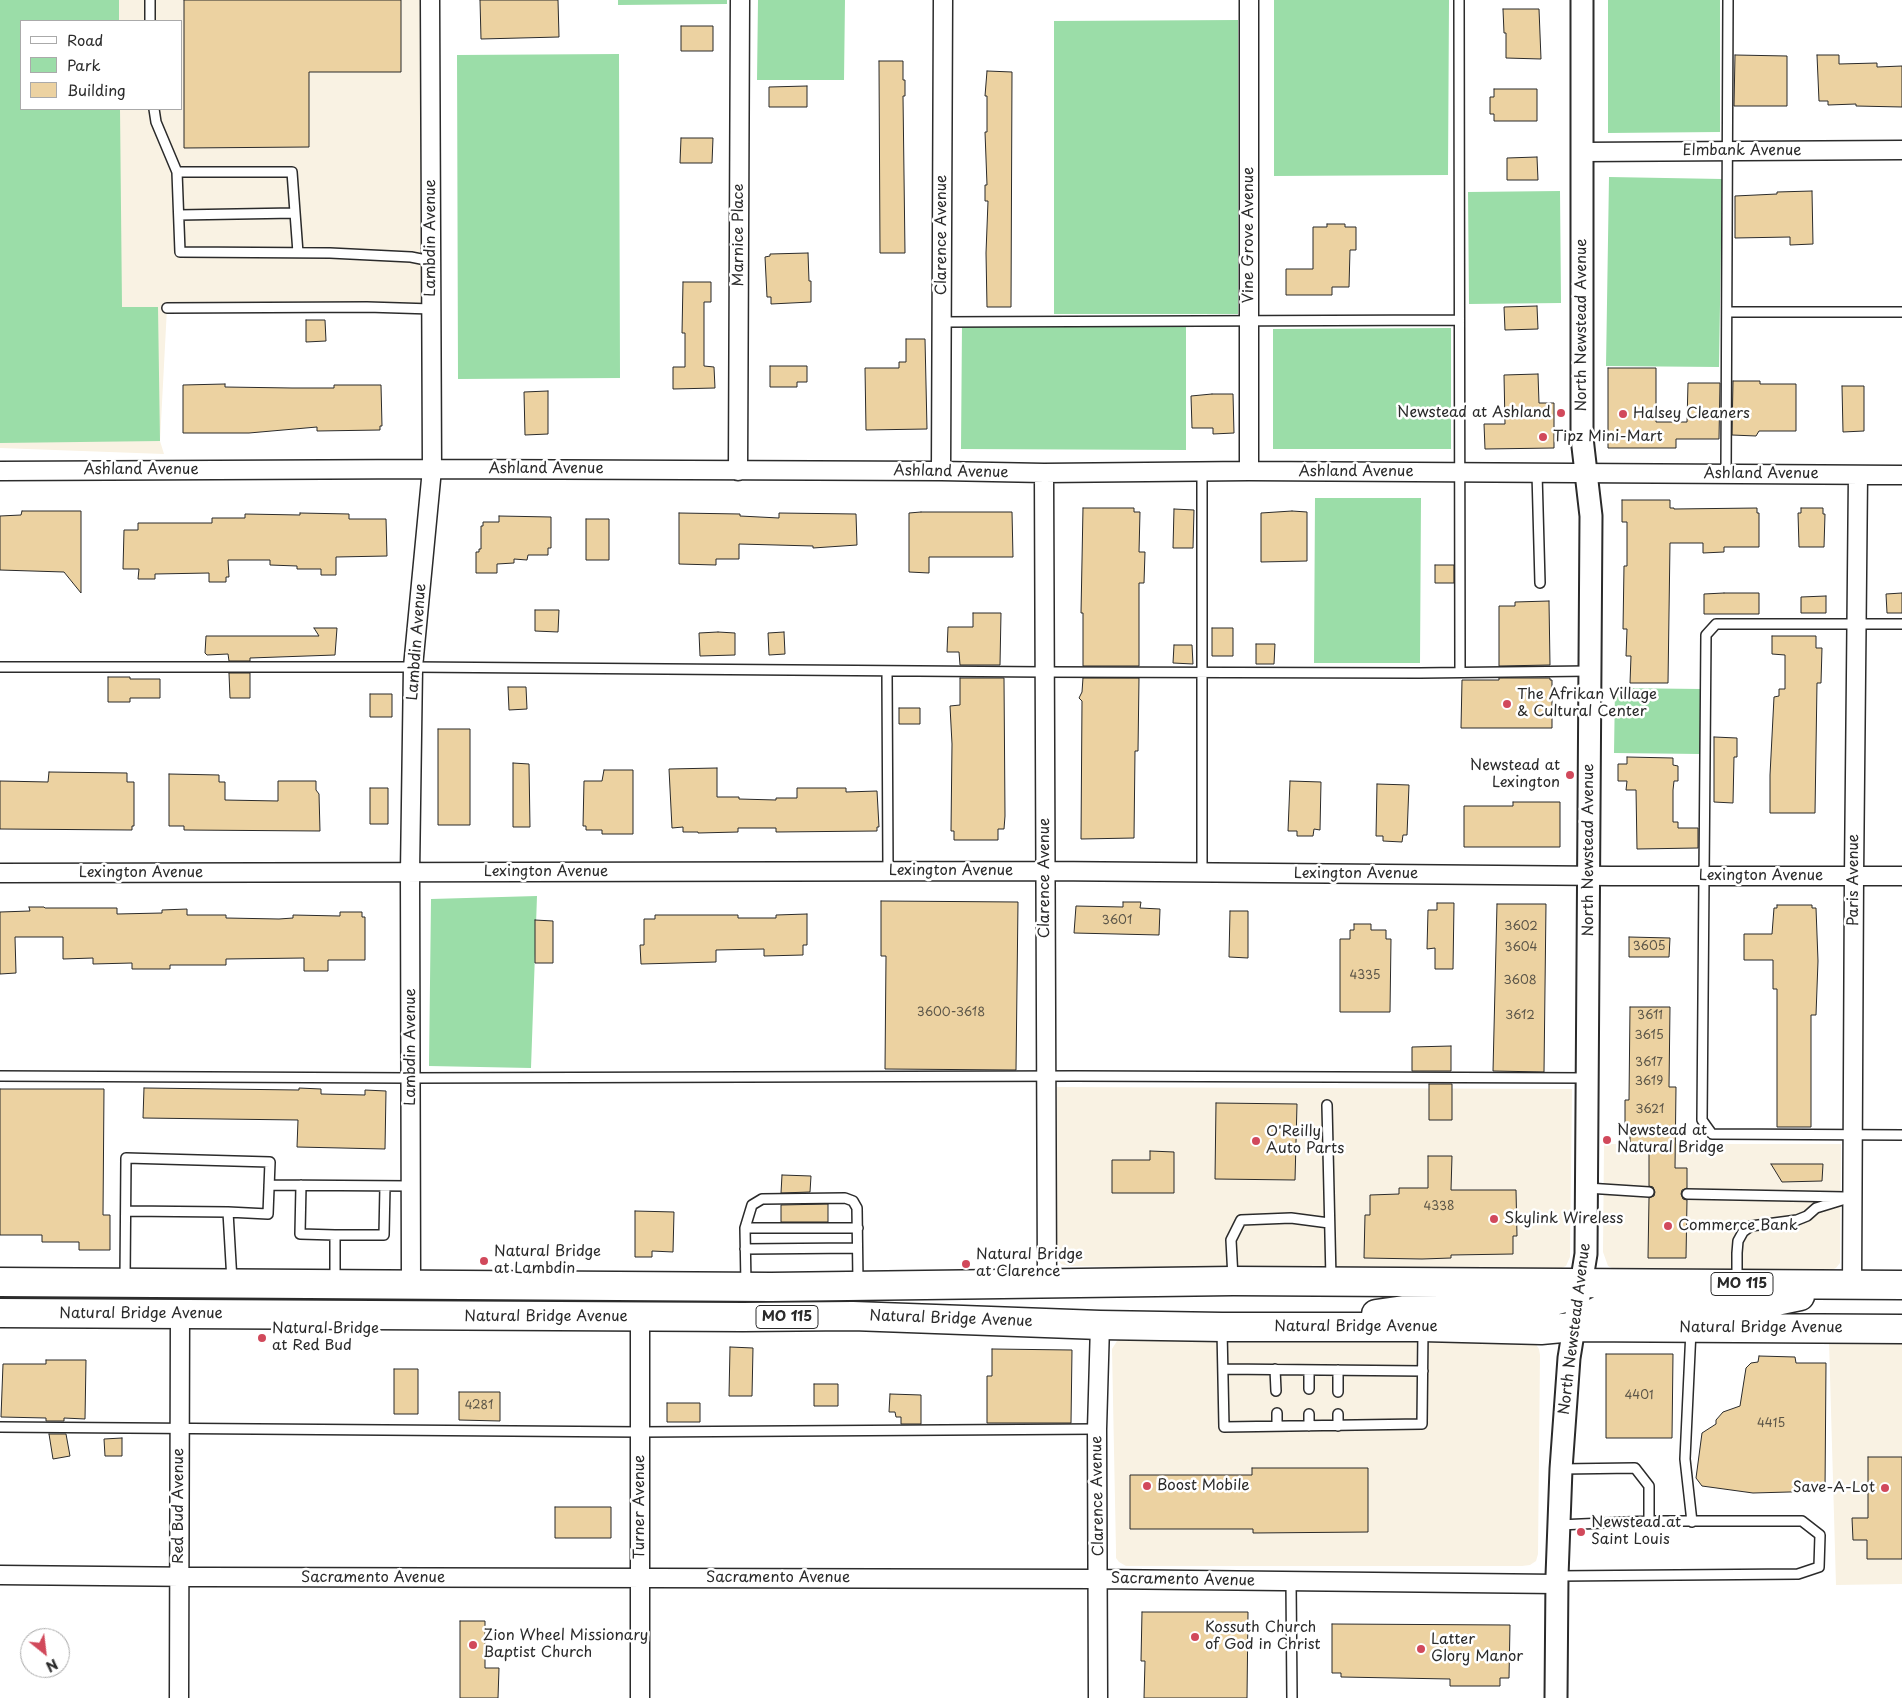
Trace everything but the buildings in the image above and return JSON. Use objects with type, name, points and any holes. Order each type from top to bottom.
[{"type":"main road","name":"Natural Bridge Avenue","points":[[0,1282],[746,1286],[1233,1281],[1902,1285]]},
{"type":"main road","points":[[1313,1327],[1409,1308],[1543,1304],[1568,1297],[1577,1292],[1582,1284]]},
{"type":"main road","points":[[1574,1327],[1587,1315],[1600,1310],[1634,1307],[1762,1304],[1852,1284]]},
{"type":"main road","name":"Natural Bridge Avenue","points":[[0,1313],[640,1317],[853,1316],[1100,1325],[1222,1327],[1423,1327],[1541,1330],[1574,1327],[1902,1329]]},
{"type":"street","name":"Lambdin Avenue","points":[[411,1284],[410,872],[413,667],[432,469],[430,0]]},
{"type":"street","name":"Marnice Place","points":[[738,471],[740,0]]},
{"type":"street","name":"Clarence Avenue","points":[[941,471],[943,0]]},
{"type":"street","name":"Vine Grove Avenue","points":[[1249,0],[1249,471]]},
{"type":"street","name":"North Newstead Avenue","points":[[1556,1698],[1557,1580],[1561,1469],[1569,1358],[1586,1254],[1591,516],[1582,438],[1582,0]]},
{"type":"street","name":"Elmbank Avenue","points":[[1582,152],[1902,150]]},
{"type":"street","name":"Ashland Avenue","points":[[0,470],[432,469],[1044,473],[1249,471],[1902,475]]},
{"type":"street","name":"Clarence Avenue","points":[[1044,473],[1047,1282]]},
{"type":"street","name":"Paris Avenue","points":[[1852,1284],[1858,475]]},
{"type":"street","name":"Lexington Avenue","points":[[0,873],[1045,871],[1902,876]]},
{"type":"street","name":"Red Bud Avenue","points":[[179,1698],[180,1314]]},
{"type":"street","name":"Turner Avenue","points":[[640,1317],[640,1698]]},
{"type":"street","name":"Clarence Avenue","points":[[1098,1698],[1097,1429],[1100,1325]]},
{"type":"street","name":"Sacramento Avenue","points":[[0,1575],[1291,1581],[1557,1580]]},
{"type":"lane","points":[[150,0],[150,20]]},
{"type":"lane","points":[[1459,0],[1460,672]]},
{"type":"lane","points":[[1726,474],[1728,0]]},
{"type":"lane","points":[[154,110],[156,122],[177,172],[180,252],[298,253],[411,257],[432,261]]},
{"type":"lane","points":[[177,172],[292,172],[298,253]]},
{"type":"lane","points":[[179,215],[295,213]]},
{"type":"lane","points":[[167,308],[367,307],[432,309]]},
{"type":"lane","points":[[1727,312],[1902,312]]},
{"type":"lane","points":[[942,322],[1460,320]]},
{"type":"lane","points":[[1202,472],[1202,872]]},
{"type":"lane","points":[[1537,473],[1540,582]]},
{"type":"lane","points":[[1902,624],[1716,624],[1706,635],[1702,1120],[1712,1134],[1902,1135]]},
{"type":"lane","points":[[0,667],[413,667],[1044,672],[1590,671]]},
{"type":"lane","points":[[887,671],[888,871]]},
{"type":"lane","points":[[0,1076],[1588,1078]]},
{"type":"lane","points":[[1327,1105],[1332,1282]]},
{"type":"lane","points":[[125,1282],[126,1158],[270,1162],[268,1214],[126,1212]]},
{"type":"lane","points":[[269,1185],[411,1186]]},
{"type":"lane","points":[[302,1186],[300,1234],[335,1235],[384,1234],[385,1186]]},
{"type":"lane","points":[[1587,1188],[1649,1192]]},
{"type":"lane","points":[[1687,1194],[1852,1197]]},
{"type":"lane","points":[[1737,1284],[1738,1241],[1743,1232],[1751,1226],[1797,1220],[1807,1216],[1816,1208],[1852,1197]]},
{"type":"lane","points":[[746,1286],[745,1228],[752,1205],[762,1199],[845,1198],[853,1201],[857,1208],[858,1285]]},
{"type":"lane","points":[[228,1212],[233,1283]]},
{"type":"lane","points":[[1233,1281],[1231,1240],[1241,1220],[1291,1218],[1330,1223]]},
{"type":"lane","points":[[745,1228],[858,1228]]},
{"type":"lane","points":[[335,1235],[336,1284]]},
{"type":"lane","points":[[745,1249],[857,1248]]},
{"type":"lane","points":[[1222,1327],[1224,1427],[1422,1424],[1423,1327]]},
{"type":"lane","points":[[1691,1328],[1685,1459],[1692,1522]]},
{"type":"lane","points":[[1223,1369],[1423,1371]]},
{"type":"lane","points":[[1275,1369],[1276,1392]]},
{"type":"lane","points":[[1309,1370],[1309,1389]]},
{"type":"lane","points":[[1338,1370],[1338,1392]]},
{"type":"lane","points":[[1277,1413],[1277,1426]]},
{"type":"lane","points":[[1308,1426],[1309,1414]]},
{"type":"lane","points":[[1338,1414],[1338,1426]]},
{"type":"lane","points":[[0,1427],[640,1432],[1097,1429]]},
{"type":"lane","points":[[1561,1469],[1635,1468],[1649,1486],[1648,1521]]},
{"type":"lane","points":[[1557,1580],[1798,1574],[1819,1567],[1820,1535],[1802,1522],[1648,1521],[1559,1525]]},
{"type":"lane","points":[[1291,1581],[1292,1698]]},
{"type":"shaded area","points":[[0,0],[430,0],[432,309],[167,308],[160,441],[164,454],[0,448]]},
{"type":"shaded area","points":[[1057,1087],[1572,1089],[1570,1257],[1566,1266],[1559,1269],[1332,1271],[1069,1266],[1061,1264],[1057,1258]]},
{"type":"shaded area","points":[[1604,1144],[1841,1144],[1840,1263],[1836,1268],[1829,1271],[1614,1269],[1608,1266],[1603,1252]]},
{"type":"shaded area","points":[[1122,1339],[1531,1340],[1539,1349],[1540,1355],[1538,1554],[1536,1561],[1530,1565],[1522,1566],[1126,1566],[1116,1558],[1112,1349],[1117,1341]]},
{"type":"shaded area","points":[[1829,1341],[1902,1342],[1902,1584],[1836,1585]]},
{"type":"green space","points":[[0,0],[119,0],[119,20],[20,20],[20,110],[120,110],[122,307],[158,307],[160,441],[0,443]]},
{"type":"green space","points":[[618,0],[727,0],[727,4],[618,5]]},
{"type":"green space","points":[[758,0],[845,0],[844,80],[757,80]]},
{"type":"green space","points":[[1274,0],[1449,0],[1448,175],[1274,176]]},
{"type":"green space","points":[[1608,0],[1720,0],[1720,132],[1608,133]]},
{"type":"green space","points":[[1238,20],[1238,314],[1054,314],[1054,21]]},
{"type":"green space","points":[[619,54],[620,378],[458,379],[457,55]]},
{"type":"green space","points":[[1609,177],[1722,179],[1719,367],[1606,366]]},
{"type":"green space","points":[[1560,191],[1561,303],[1469,304],[1468,192]]},
{"type":"green space","points":[[962,325],[1186,326],[1186,450],[961,449]]},
{"type":"green space","points":[[1451,328],[1451,449],[1273,449],[1273,329]]},
{"type":"green space","points":[[1315,498],[1421,498],[1420,663],[1314,663]]},
{"type":"green space","points":[[1615,688],[1701,689],[1700,754],[1614,753]]},
{"type":"green space","points":[[537,896],[531,1068],[429,1066],[431,899]]},
{"type":"place","name":"Newstead at Ashland","points":[[1561,413]]},
{"type":"place","name":"Halsey Cleaners","points":[[1623,414]]},
{"type":"place","name":"Tipz Mini-Mart","points":[[1543,437]]},
{"type":"place","name":"The Afrikan Village & Cultural Center","points":[[1507,704]]},
{"type":"place","name":"Newstead at Lexington","points":[[1570,775]]},
{"type":"place","name":"Newstead at Natural Bridge","points":[[1607,1140]]},
{"type":"place","name":"O'Reilly Auto Parts","points":[[1256,1141]]},
{"type":"place","name":"Skylink Wireless","points":[[1494,1219]]},
{"type":"place","name":"Commerce Bank","points":[[1668,1226]]},
{"type":"place","name":"Natural Bridge at Lambdin","points":[[484,1261]]},
{"type":"place","name":"Natural Bridge at Clarence","points":[[966,1264]]},
{"type":"place","name":"Natural Bridge at Red Bud","points":[[262,1338]]},
{"type":"place","name":"Boost Mobile","points":[[1147,1486]]},
{"type":"place","name":"Save-A-Lot","points":[[1885,1488]]},
{"type":"place","name":"Newstead at Saint Louis","points":[[1581,1532]]},
{"type":"place","name":"Kossuth Church of God in Christ","points":[[1195,1637]]},
{"type":"place","name":"Zion Wheel Missionary Baptist Church","points":[[473,1645]]},
{"type":"place","name":"Latter Glory Manor","points":[[1421,1649]]}]
